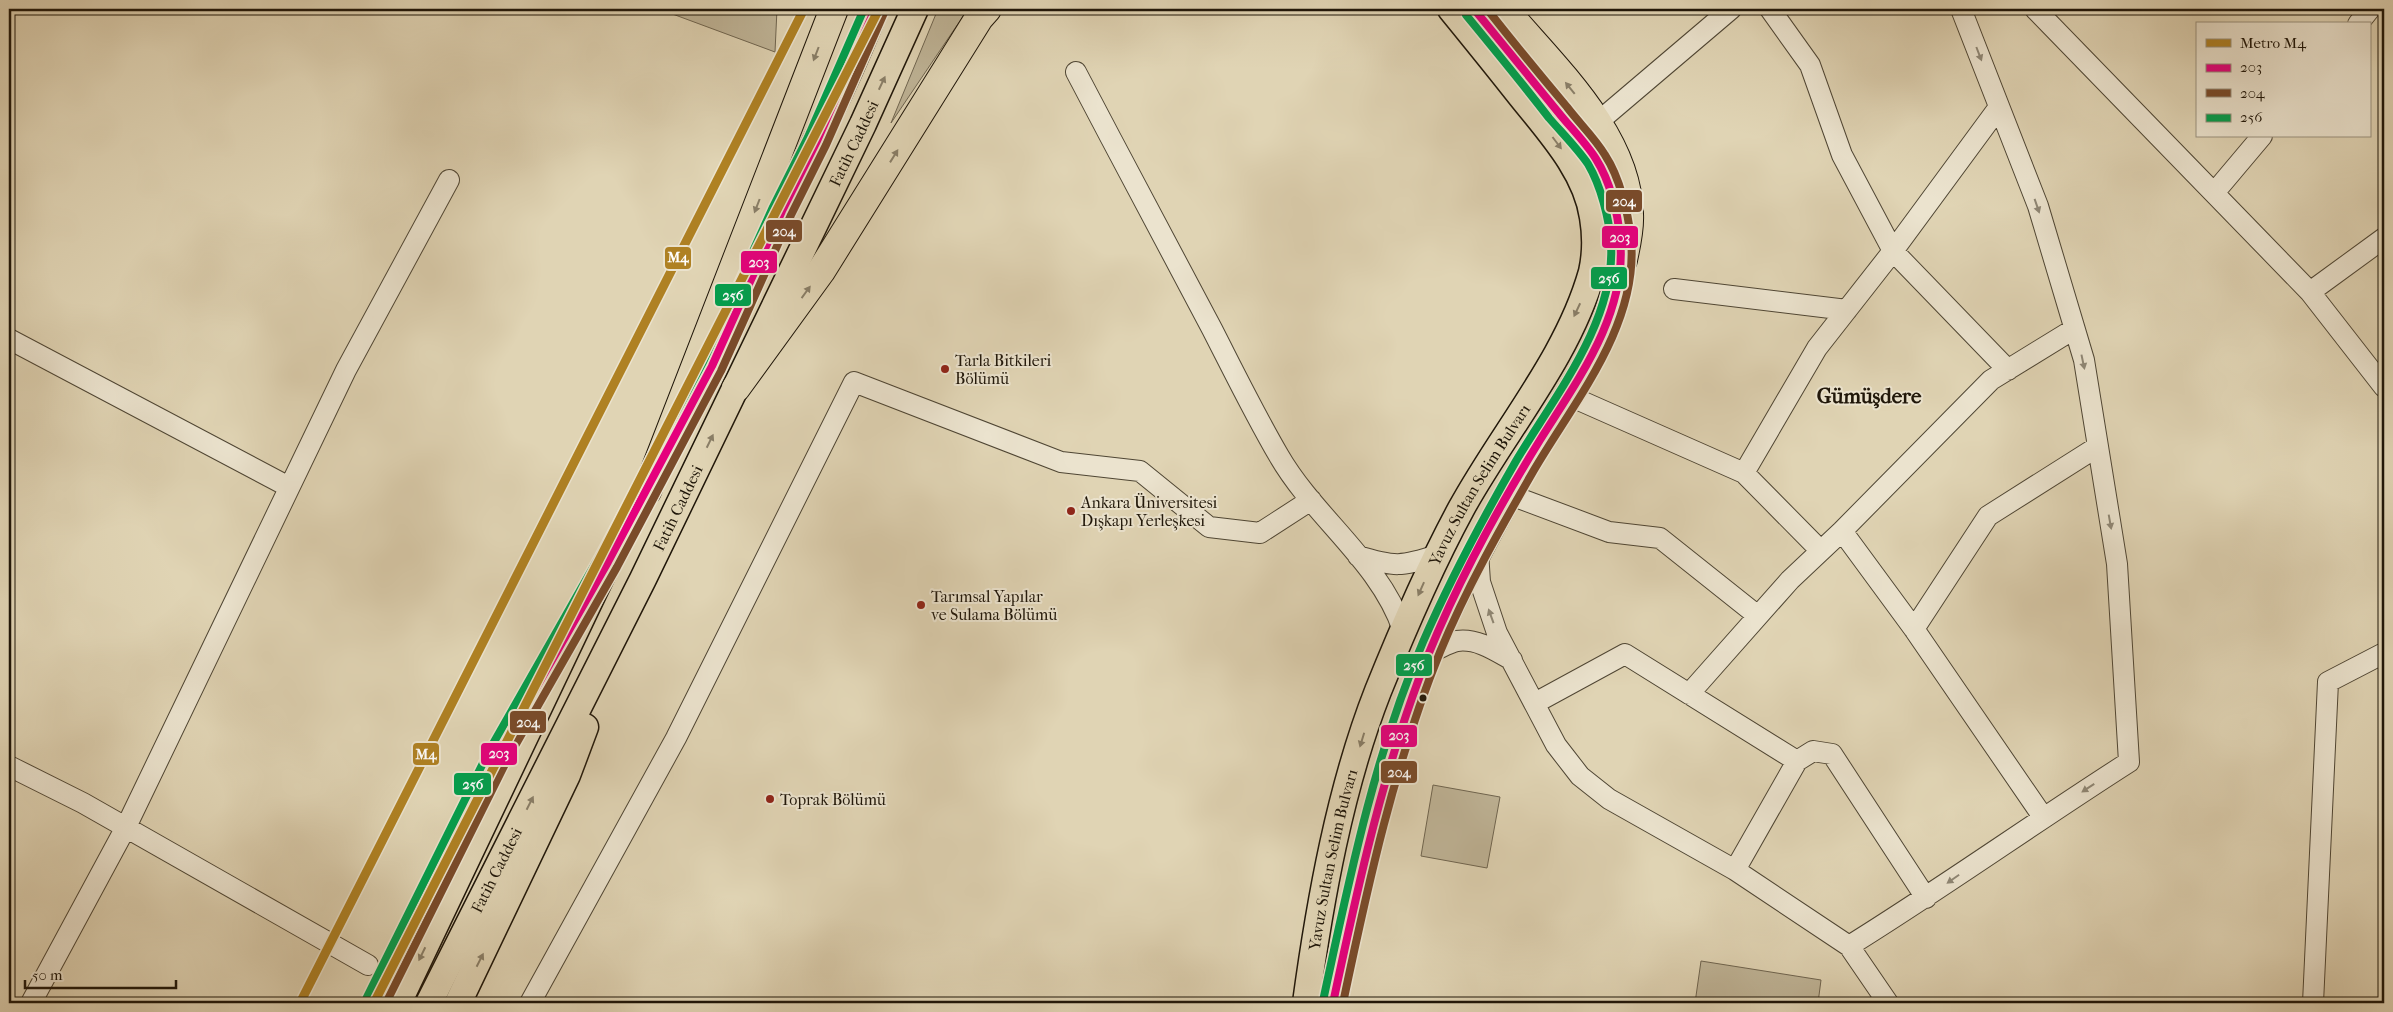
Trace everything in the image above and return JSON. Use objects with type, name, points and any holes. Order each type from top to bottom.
[{"type":"highway","points":[[647,491],[834,9]]},
{"type":"highway","points":[[1474,9],[1597,160]]},
{"type":"highway","points":[[1504,9],[1598,122],[1616,155],[1624,184],[1629,214],[1623,260]]},
{"type":"highway","points":[[736,388],[821,271],[983,13]]},
{"type":"main road","name":"Fatih Caddesi","points":[[398,1003],[608,562],[712,366],[782,211],[817,141],[875,9]]},
{"type":"main road","name":"Fatih Caddesi","points":[[429,1003],[643,579],[736,388],[814,221],[863,124],[915,9]]},
{"type":"main road","name":"Yavuz Sultan Selim Bulvarı","points":[[1306,1003],[1313,954],[1348,785],[1377,694],[1437,555],[1492,456],[1554,358],[1582,299],[1592,270],[1596,245],[1593,215],[1586,186],[1567,156],[1450,9]]},
{"type":"main road","name":"Yavuz Sultan Selim Bulvarı","points":[[1333,1003],[1353,912],[1387,776],[1406,716],[1431,652],[1453,600],[1510,491],[1576,386],[1607,324],[1623,260],[1621,236],[1610,193],[1597,160]]},
{"type":"main road","points":[[375,1003],[499,753],[608,562]]},
{"type":"main road","points":[[458,1003],[566,775],[643,579]]},
{"type":"street","points":[[1598,122],[1731,9]]},
{"type":"street","points":[[1770,9],[1810,65],[1842,154],[1893,251],[2008,370]]},
{"type":"street","points":[[1850,946],[1926,898],[2044,817],[2129,762],[2117,564],[2084,360],[2038,206],[1961,9]]},
{"type":"street","points":[[2035,9],[2310,292],[2384,387]]},
{"type":"street","points":[[2360,22],[2370,9]]},
{"type":"street","points":[[1076,72],[1280,458],[1311,500],[1387,594],[1403,630]]},
{"type":"street","points":[[1744,473],[1817,348],[1893,251],[1999,107]]},
{"type":"street","points":[[2214,192],[2260,138]]},
{"type":"street","points":[[31,1003],[126,827],[346,370],[449,180]]},
{"type":"street","points":[[2310,292],[2384,238]]},
{"type":"street","points":[[1674,289],[1847,310]]},
{"type":"street","points":[[1689,694],[1790,580],[1842,531],[1991,380],[2074,329]]},
{"type":"street","points":[[9,339],[289,487]]},
{"type":"street","points":[[530,1003],[676,738],[854,382],[1061,462],[1140,471],[1209,527],[1260,533],[1311,500]]},
{"type":"street","points":[[1581,401],[1744,473],[1820,550]]},
{"type":"street","points":[[1914,629],[1988,516],[2097,447]]},
{"type":"street","points":[[1521,499],[1609,532],[1660,538],[1758,616]]},
{"type":"street","points":[[1842,531],[1914,629],[2044,817]]},
{"type":"street","points":[[1478,552],[1480,582],[1497,632],[1556,746],[1580,776],[1609,799],[1735,870],[1850,946],[1888,1003]]},
{"type":"street","points":[[1358,556],[1385,564],[1408,565],[1437,555]]},
{"type":"street","points":[[1431,652],[1458,641],[1472,642],[1487,646],[1512,660]]},
{"type":"street","points":[[2313,1003],[2328,682],[2384,653]]},
{"type":"street","points":[[1535,703],[1625,654],[1797,760]]},
{"type":"street","points":[[1735,870],[1797,760],[1813,752],[1832,754],[1926,898]]},
{"type":"street","points":[[9,766],[126,827],[368,966]]},
{"type":"shaded area","points":[[659,9],[777,9],[775,52]]},
{"type":"shaded area","points":[[938,9],[968,9],[891,123]]},
{"type":"shaded area","points":[[1433,785],[1500,797],[1487,868],[1421,856]]},
{"type":"shaded area","points":[[1701,961],[1821,980],[1818,1003],[1695,1003]]},
{"type":"metro line","name":"M4","points":[[300,1003],[804,9]]},
{"type":"metro line","name":"M4","points":[[374,1003],[879,9]]},
{"type":"transit line","name":"256","points":[[366,999],[490,749],[599,557],[703,362],[773,207],[808,137],[864,9]]},
{"type":"transit line","name":"203","points":[[375,1003],[499,753],[608,562],[712,366],[782,211],[817,141],[875,9]]},
{"type":"transit line","name":"203","points":[[1333,1003],[1358,887],[1377,811],[1399,735],[1424,664],[1453,598],[1486,533],[1521,471],[1584,370],[1597,345],[1616,293],[1620,266],[1620,238],[1617,218],[1609,187],[1596,159],[1474,9]]},
{"type":"transit line","name":"204","points":[[1343,1003],[1362,914],[1396,781],[1409,738],[1440,652],[1472,582],[1496,537],[1534,470],[1601,360],[1615,331],[1625,302],[1631,271],[1631,239],[1628,218],[1619,185],[1610,164],[1597,143],[1487,9]]},
{"type":"transit line","name":"204","points":[[386,1003],[508,758],[617,567],[721,371],[791,215],[826,145],[884,13]]},
{"type":"transit line","name":"256","points":[[1323,1001],[1364,819],[1390,729],[1406,685],[1433,619],[1455,573],[1516,461],[1580,357],[1604,301],[1610,272],[1611,243],[1604,202],[1588,164],[1466,15]]},
{"type":"place","name":"Tarla Bitkileri Bölümü","points":[[945,369]]},
{"type":"place","name":"Ankara Üniversitesi Dışkapı Yerleşkesi","points":[[1071,511]]},
{"type":"place","name":"Tarımsal Yapılar ve Sulama Bölümü","points":[[921,605]]},
{"type":"place","name":"Toprak Bölümü","points":[[770,799]]},
{"type":"district","name":"Gümüşdere","points":[[1869,396]]}]
